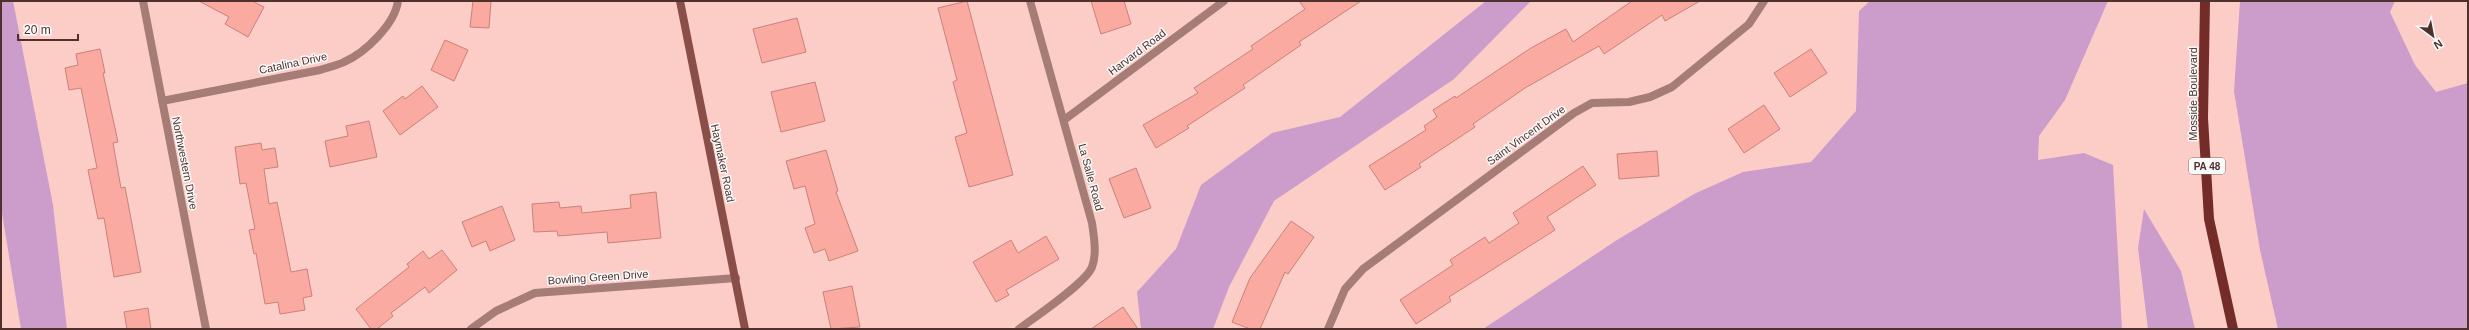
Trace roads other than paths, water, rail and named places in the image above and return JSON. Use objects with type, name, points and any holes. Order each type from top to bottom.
[{"type":"main road","name":"Haymaker Road","points":[[680,1],[745,329]]},
{"type":"main road","name":"Mosside Boulevard","points":[[2205,1],[2203,118],[2209,219],[2233,329]]},
{"type":"street","name":"Northwestern Drive","points":[[143,1],[206,329]]},
{"type":"street","name":"Catalina Drive","points":[[162,101],[320,70],[343,63],[364,50],[382,31],[397,9],[398,1]]},
{"type":"street","name":"La Salle Road","points":[[1019,329],[1071,290],[1092,268],[1095,252],[1092,223],[1030,1]]},
{"type":"street","name":"Harvard Road","points":[[1064,120],[1224,1]]},
{"type":"street","name":"Saint Vincent Drive","points":[[1328,329],[1345,289],[1363,269],[1574,113],[1592,103],[1629,102],[1650,97],[1672,87],[1750,24],[1764,1]]},
{"type":"street","name":"Bowling Green Drive","points":[[471,329],[496,311],[535,293],[736,278]]}]
